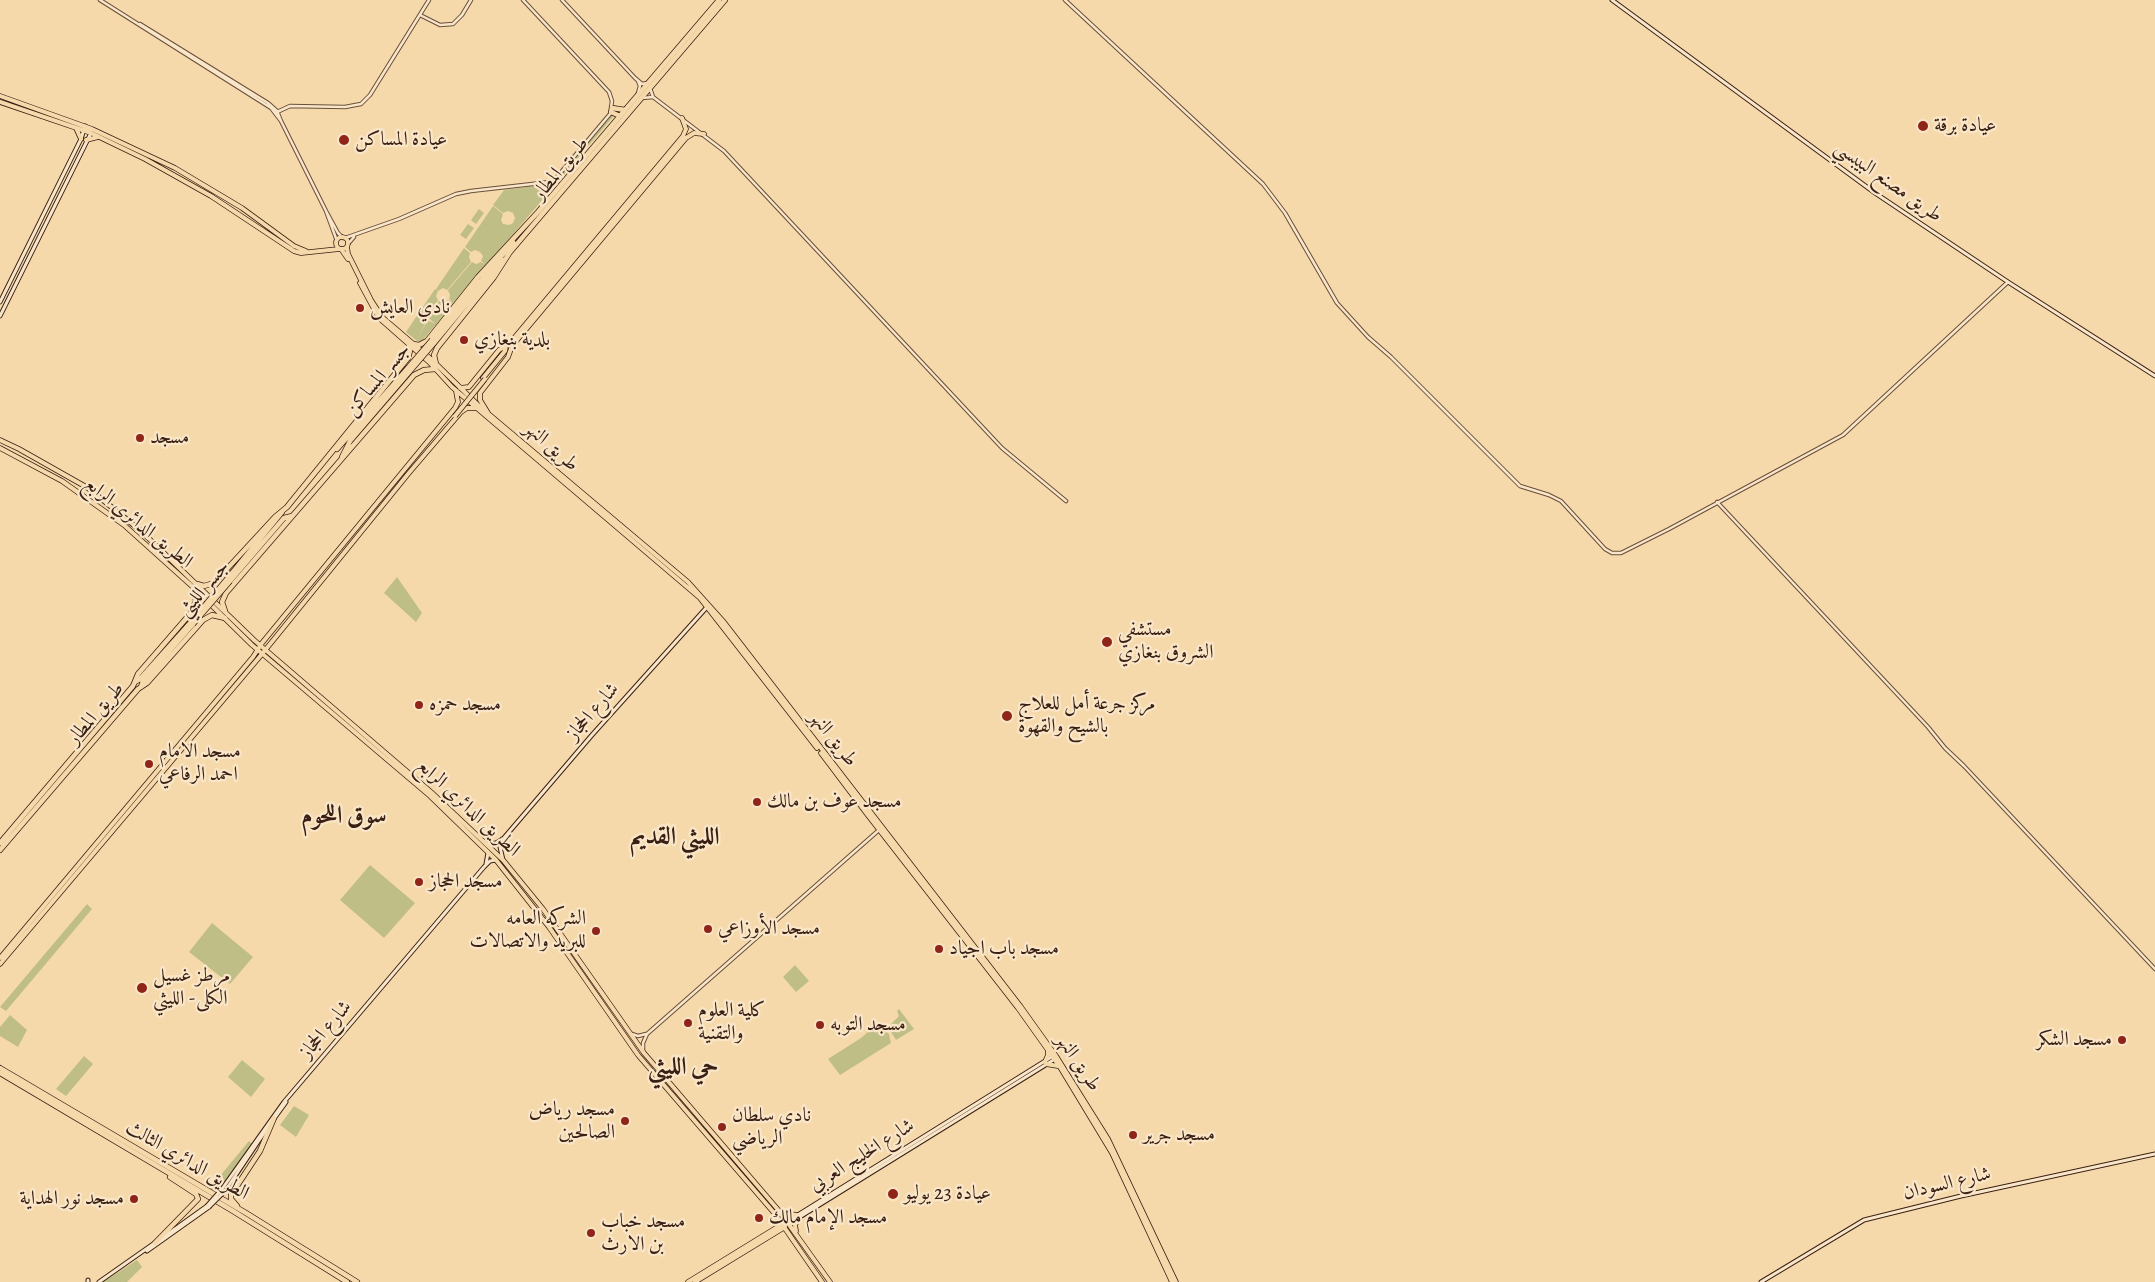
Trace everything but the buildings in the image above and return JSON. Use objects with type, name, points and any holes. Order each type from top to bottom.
[{"type":"highway","name":"طريق المطار","points":[[430,338],[478,277],[538,212],[719,0]]},
{"type":"highway","name":"طريق المطار","points":[[438,346],[494,277],[510,252],[725,0]]},
{"type":"highway","points":[[611,110],[625,110]]},
{"type":"highway","points":[[611,110],[620,116]]},
{"type":"highway","name":"جسر المساكن","points":[[334,450],[340,446],[407,369],[538,212]]},
{"type":"highway","name":"جسر المساكن","points":[[342,459],[344,449],[350,440],[510,252]]},
{"type":"highway","points":[[225,611],[223,598],[229,589],[292,516],[414,375],[436,367],[434,355],[438,346],[432,345],[430,338],[422,344],[411,344],[410,354],[283,511],[218,578],[209,585],[196,586],[196,601],[190,614],[198,617],[200,623],[212,615],[225,618]]},
{"type":"highway","points":[[403,363],[410,366],[414,375]]},
{"type":"highway","name":"جسر الليثي","points":[[136,682],[228,578],[283,511]]},
{"type":"highway","name":"جسر الليثي","points":[[141,687],[143,681],[284,518],[292,516]]},
{"type":"highway","points":[[218,578],[221,586],[229,589]]},
{"type":"highway","name":"طريق المطار","points":[[0,843],[136,682],[138,674],[190,614]]},
{"type":"highway","name":"طريق المطار","points":[[0,850],[141,687],[147,683],[200,623]]},
{"type":"highway","name":"الطريق الدائري الثالث","points":[[0,1068],[82,1119]]},
{"type":"highway","name":"الطريق الدائري الثالث","points":[[0,1073],[246,1213],[357,1282]]},
{"type":"highway","points":[[246,1213],[233,1202],[231,1195],[260,1151],[274,1118]]},
{"type":"highway","name":"الطريق الدائري الثالث","points":[[99,1129],[347,1282]]},
{"type":"highway","points":[[155,1243],[198,1199],[196,1194],[177,1182],[164,1170]]},
{"type":"main road","name":"طريق مصنع البيبسي","points":[[1612,0],[1825,158],[2008,282],[2155,376]]},
{"type":"main road","points":[[0,96],[84,128],[186,174],[242,208],[294,246],[308,252]]},
{"type":"main road","points":[[0,102],[76,128],[84,128]]},
{"type":"main road","points":[[484,379],[506,346],[536,314],[683,136],[686,128],[682,118]]},
{"type":"main road","points":[[76,128],[84,139]]},
{"type":"main road","points":[[0,316],[84,139],[84,128]]},
{"type":"main road","points":[[0,302],[84,139],[91,131]]},
{"type":"main road","points":[[91,131],[195,186],[239,213],[292,250],[301,253],[330,248],[340,249],[347,245]]},
{"type":"main road","points":[[622,211],[686,138],[694,133],[704,134]]},
{"type":"main road","points":[[84,139],[100,137]]},
{"type":"main road","points":[[330,248],[344,238],[348,254],[377,310],[411,344]]},
{"type":"main road","points":[[336,242],[350,262],[377,315],[411,344]]},
{"type":"main road","points":[[488,413],[480,400],[480,393],[508,357],[536,314]]},
{"type":"main road","name":"طريق النهر","points":[[411,344],[476,408],[674,575],[707,606],[842,778],[878,830],[914,871],[1060,1066],[1112,1152],[1172,1282]]},
{"type":"main road","points":[[0,958],[254,658],[262,654],[400,475],[456,406],[457,389],[469,387],[499,350],[506,346]]},
{"type":"main road","points":[[419,461],[454,415],[507,352],[511,350]]},
{"type":"main road","name":"طريق النهر","points":[[457,389],[488,413],[703,596],[1036,1027],[1093,1113],[1119,1159],[1176,1282]]},
{"type":"main road","points":[[0,964],[254,658],[260,645],[463,410],[476,408]]},
{"type":"main road","points":[[415,456],[454,415]]},
{"type":"main road","name":"الطريق الدائري الرابع","points":[[0,440],[73,479],[141,531],[257,650],[430,796],[496,860],[549,927],[638,1055],[784,1225],[822,1282]]},
{"type":"main road","name":"الطريق الدائري الرابع","points":[[0,448],[58,478],[109,514],[225,611],[260,645],[431,792],[503,860],[543,909],[644,1053],[789,1222],[830,1282]]},
{"type":"main road","points":[[400,475],[404,479]]},
{"type":"main road","points":[[58,478],[66,481],[83,493],[86,492],[86,489],[73,479]]},
{"type":"main road","points":[[109,514],[106,509],[92,499],[92,496],[94,495],[116,510]]},
{"type":"main road","name":"شارع الحجاز","points":[[503,839],[605,720],[707,606]]},
{"type":"main road","points":[[252,645],[254,658]]},
{"type":"main road","points":[[254,658],[267,657]]},
{"type":"main road","points":[[486,844],[496,843],[503,839]]},
{"type":"main road","points":[[503,839],[500,847],[503,860]]},
{"type":"main road","name":"شارع الحجاز","points":[[484,867],[488,853]]},
{"type":"main road","name":"شارع الحجاز","points":[[224,1190],[270,1120],[484,867],[490,861],[496,860]]},
{"type":"main road","points":[[1047,1048],[1048,1055],[1045,1063],[1060,1066]]},
{"type":"main road","name":"شارع الخليج العربي","points":[[688,1282],[789,1222],[1054,1058]]},
{"type":"main road","name":"شارع الحجاز","points":[[99,1282],[195,1219],[224,1190],[289,1098]]},
{"type":"main road","name":"شارع السودان","points":[[1761,1282],[1864,1220],[1961,1196],[2155,1154]]},
{"type":"main road","name":"شارع الحجاز","points":[[134,1259],[208,1206]]},
{"type":"main road","points":[[780,1212],[798,1216],[796,1233]]},
{"type":"main road","points":[[775,1214],[776,1223],[774,1231],[790,1235]]},
{"type":"main road","name":"شارع الخليج العربي","points":[[695,1282],[774,1231]]},
{"type":"street","points":[[100,0],[268,103],[282,121],[326,211],[338,233],[344,238],[355,236],[456,194],[475,190],[550,182],[611,110],[609,92],[523,0]]},
{"type":"street","points":[[276,112],[290,106],[345,107],[362,104],[370,96],[428,0]]},
{"type":"street","points":[[420,15],[440,25],[453,24],[462,15],[471,0]]},
{"type":"street","points":[[562,0],[635,78],[642,84],[649,82]]},
{"type":"street","points":[[1065,0],[1263,184],[1286,213],[1337,303],[1368,337],[1398,364],[1521,487],[1562,501],[1605,549],[1615,554],[1621,553],[1842,436],[2008,282]]},
{"type":"street","points":[[634,100],[640,86],[635,78]]},
{"type":"street","points":[[650,88],[653,97],[724,151],[1002,448],[1066,501]]},
{"type":"street","points":[[641,98],[653,97]]},
{"type":"street","points":[[326,211],[336,242]]},
{"type":"street","points":[[347,245],[355,236]]},
{"type":"street","points":[[1716,502],[1928,727],[1942,746],[1964,766],[2155,969]]},
{"type":"street","points":[[644,1053],[643,1043],[647,1034],[878,830]]},
{"type":"street","points":[[629,1033],[638,1036],[647,1034]]},
{"type":"shaded area","points":[[612,115],[613,117],[422,341],[417,341],[406,332],[435,289],[438,291],[436,296],[438,300],[418,337],[428,320],[435,324],[429,318],[439,301],[444,302],[448,300],[453,303],[449,299],[448,290],[472,262],[476,264],[481,262],[486,265],[481,261],[483,256],[480,252],[475,250],[471,252],[465,247],[493,206],[503,214],[501,220],[503,224],[509,225],[513,223],[515,218],[513,213],[508,211],[503,213],[493,205],[504,190],[550,184],[559,177]]},
{"type":"shaded area","points":[[479,209],[484,213],[476,224],[471,220]]},
{"type":"shaded area","points":[[468,224],[474,228],[466,239],[460,235]]},
{"type":"shaded area","points":[[464,248],[470,253],[471,262],[447,290],[443,288],[438,291],[436,289]]},
{"type":"shaded area","points":[[397,577],[422,613],[416,622],[384,593]]},
{"type":"shaded area","points":[[370,865],[415,903],[384,938],[340,900]]},
{"type":"shaded area","points":[[87,904],[92,909],[6,1011],[0,1007]]},
{"type":"shaded area","points":[[212,923],[253,957],[230,984],[189,952]]},
{"type":"shaded area","points":[[795,965],[809,981],[796,992],[783,977]]},
{"type":"shaded area","points":[[899,1009],[914,1029],[896,1040],[888,1027],[899,1016],[897,1011]]},
{"type":"shaded area","points":[[10,1015],[27,1030],[18,1047],[0,1036],[0,1027]]},
{"type":"shaded area","points":[[877,1024],[889,1034],[891,1043],[840,1075],[828,1059],[861,1038]]},
{"type":"shaded area","points":[[84,1056],[93,1064],[66,1096],[56,1089]]},
{"type":"shaded area","points":[[242,1060],[265,1079],[251,1097],[228,1077]]},
{"type":"shaded area","points":[[294,1106],[309,1115],[296,1137],[280,1125]]},
{"type":"shaded area","points":[[249,1141],[253,1145],[218,1193],[210,1188]]},
{"type":"shaded area","points":[[137,1260],[142,1267],[127,1282],[103,1282]]},
{"type":"place","name":"عيادة برقة","points":[[1923,126]]},
{"type":"place","name":"عيادة المساكن","points":[[344,140]]},
{"type":"place","name":"نادي العايش","points":[[360,308]]},
{"type":"place","name":"بلدية بنغازي","points":[[464,340]]},
{"type":"place","name":"مسجد","points":[[140,438]]},
{"type":"place","name":"مستشفي الشروق بنغازي","points":[[1107,642]]},
{"type":"place","name":"مسجد حمزه","points":[[419,705]]},
{"type":"place","name":"مركز جرعة أمل للعلاج بالشيح والقهوة","points":[[1007,716]]},
{"type":"place","name":"مسجد الامام احمد الرفاعي","points":[[149,764]]},
{"type":"place","name":"مسجد عوف بن مالك","points":[[757,802]]},
{"type":"place","name":"مسجد الحجاز","points":[[419,882]]},
{"type":"place","name":"مسجد الأوزاعي","points":[[708,929]]},
{"type":"place","name":"الشركه العامه للبريد والاتصالات","points":[[596,931]]},
{"type":"place","name":"مسجد باب اجياد","points":[[939,949]]},
{"type":"place","name":"مرطز غسيل الكلى- الليثي","points":[[142,988]]},
{"type":"place","name":"كلية العلوم والتقنية","points":[[688,1023]]},
{"type":"place","name":"مسجد التوبه","points":[[820,1025]]},
{"type":"place","name":"مسجد الشكر","points":[[2122,1040]]},
{"type":"place","name":"مسجد رياض الصالحين","points":[[625,1121]]},
{"type":"place","name":"نادي سلطان الرياضي","points":[[722,1127]]},
{"type":"place","name":"مسجد جرير","points":[[1133,1135]]},
{"type":"place","name":"عيادة 23 يوليو","points":[[893,1194]]},
{"type":"place","name":"مسجد نور الهداية","points":[[134,1199]]},
{"type":"place","name":"مسجد الإمام مالك","points":[[759,1218]]},
{"type":"place","name":"مسجد خباب بن الارث","points":[[591,1233]]},
{"type":"district","name":"سوق اللحوم","points":[[344,817]]},
{"type":"district","name":"الليثي القديم","points":[[675,838]]},
{"type":"district","name":"حي الليثي","points":[[683,1068]]}]
